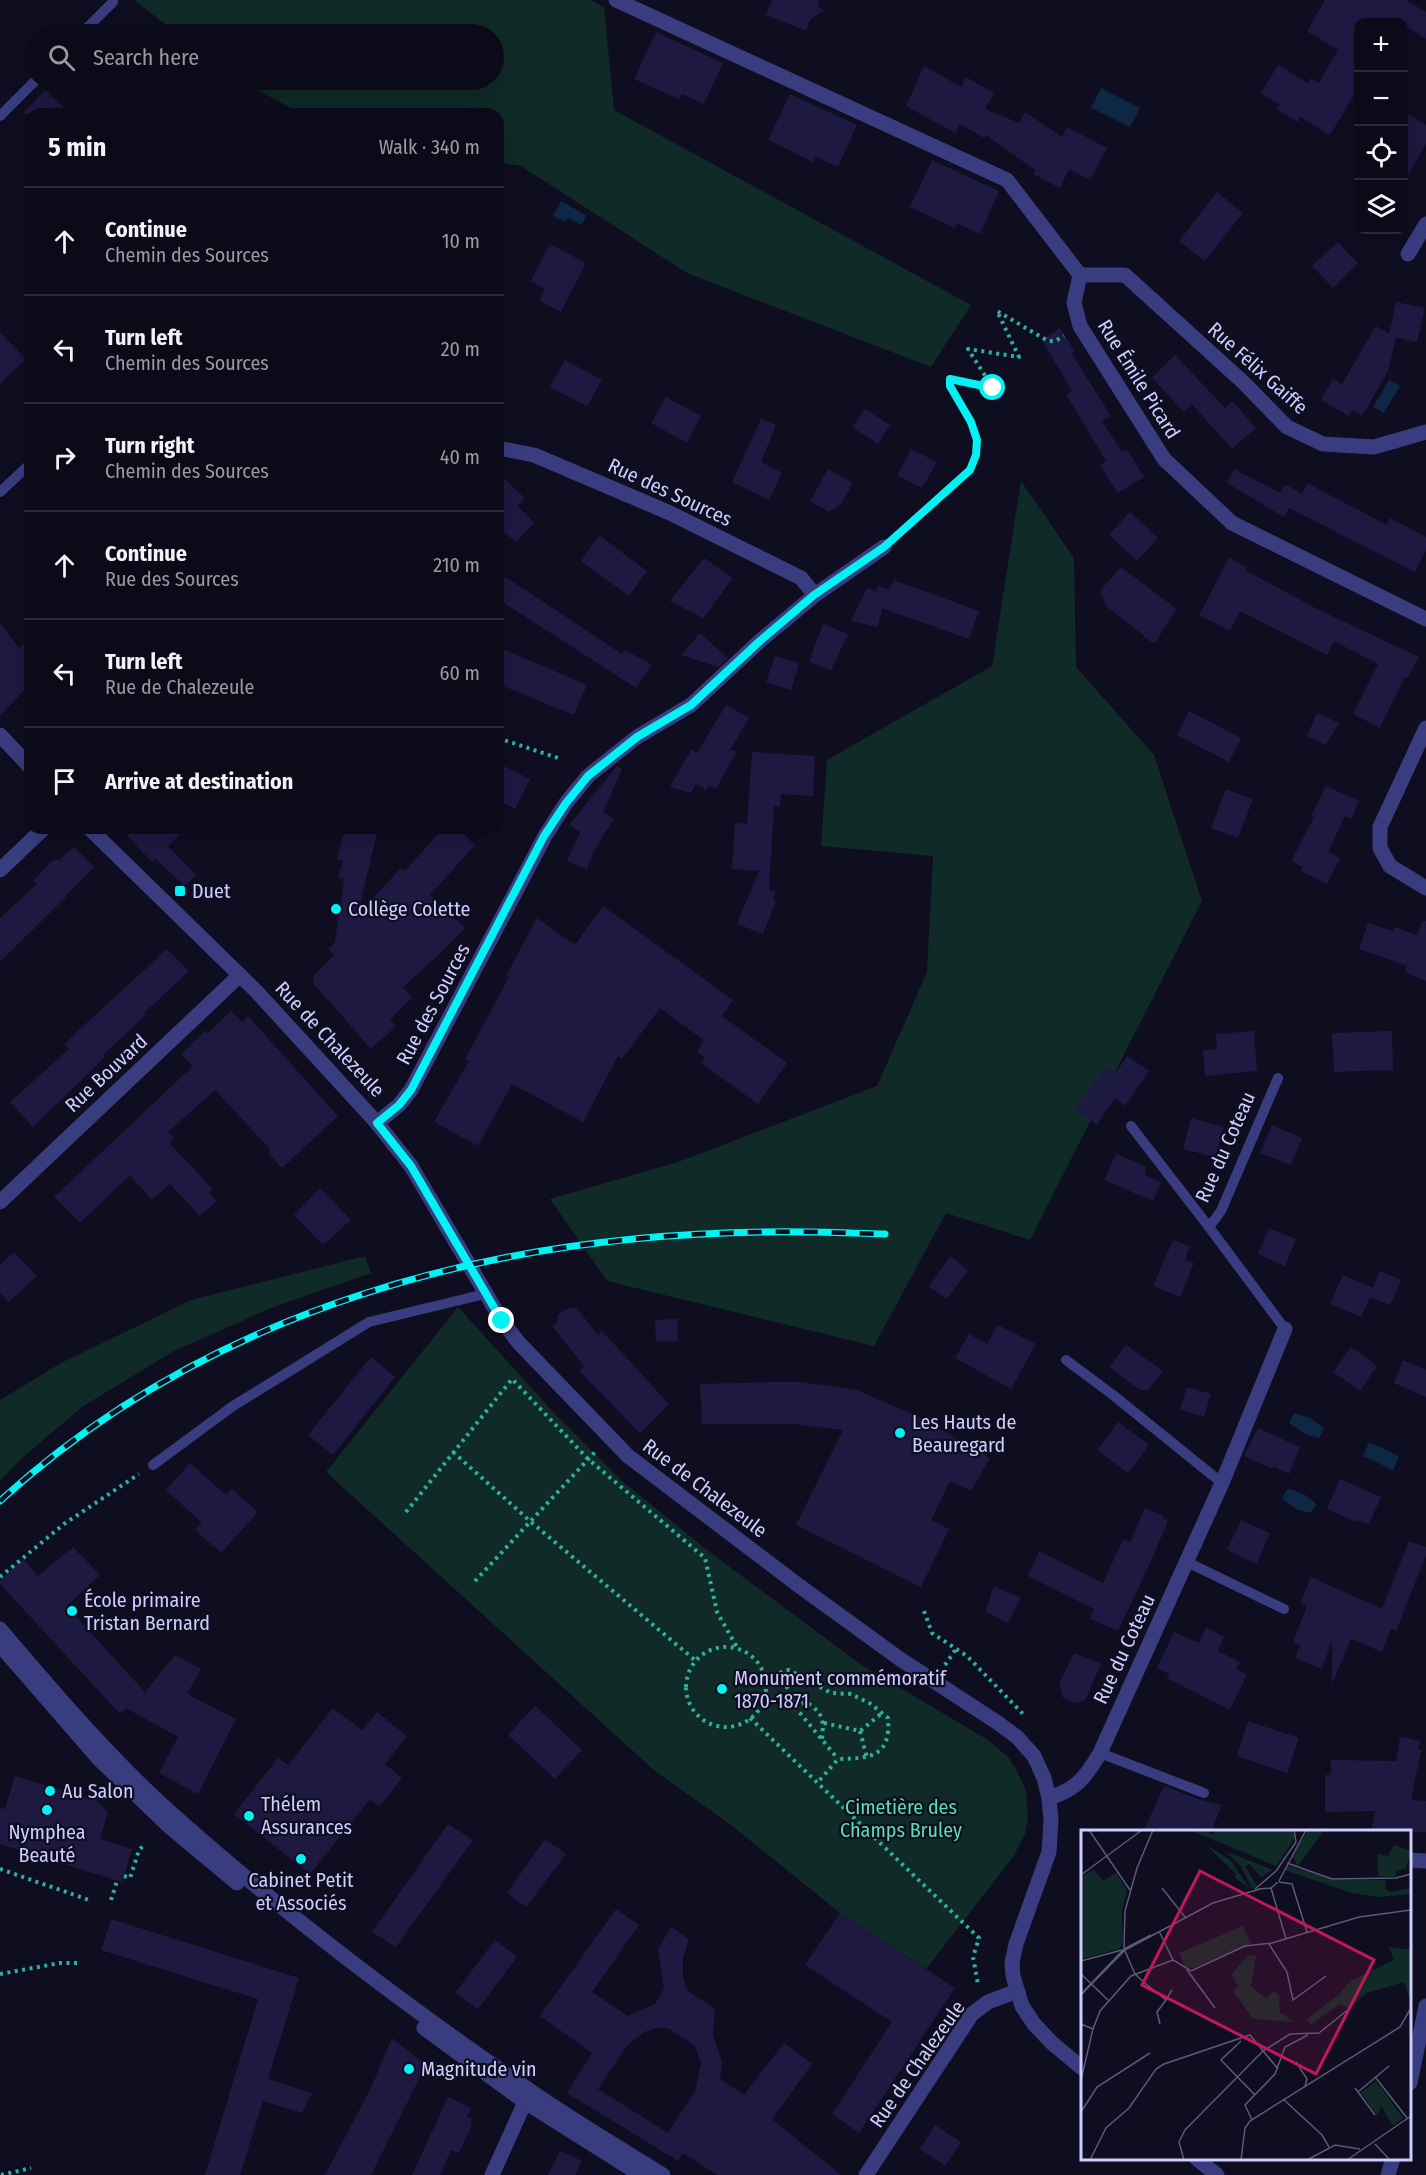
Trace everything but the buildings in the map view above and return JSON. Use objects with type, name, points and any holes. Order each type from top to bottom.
[{"type":"street","points":[[616,0],[1007,180],[1080,275]]},
{"type":"street","points":[[1408,254],[1426,224]]},
{"type":"street","name":"Rue Émile Picard","points":[[1080,275],[1074,303],[1080,326],[1164,459],[1232,523],[1426,619]]},
{"type":"street","name":"Rue Félix Gaiffe","points":[[1080,275],[1125,275],[1243,382],[1287,427],[1323,444],[1374,447],[1426,432]]},
{"type":"street","name":"Rue des Sources","points":[[504,449],[534,455],[670,513],[801,578],[814,595]]},
{"type":"street","name":"Rue des Sources","points":[[377,1123],[399,1105],[411,1090],[544,836],[588,776],[637,737],[691,705],[814,595],[884,547]]},
{"type":"street","points":[[1426,728],[1380,827],[1380,848],[1390,866],[1426,888]]},
{"type":"street","points":[[0,735],[24,761]]},
{"type":"street","points":[[0,870],[38,834]]},
{"type":"street","name":"Rue de Chalezeule","points":[[95,834],[240,975],[377,1123],[411,1166],[485,1294],[519,1343],[628,1456],[872,1639],[1017,1737],[1034,1756],[1044,1778],[1049,1798],[1051,1820],[1049,1852],[1016,1944],[1012,1963],[1017,1991],[988,2002],[972,2014],[866,2175]]},
{"type":"street","name":"Rue Bouvard","points":[[0,1202],[240,975]]},
{"type":"street","name":"Rue du Coteau","points":[[1049,1798],[1076,1787],[1100,1753],[1222,1483],[1285,1329]]},
{"type":"street","points":[[0,1629],[101,1745],[159,1802],[249,1880],[528,2096],[663,2175]]},
{"type":"street","points":[[0,1645],[99,1759],[171,1828],[237,1883],[356,1977],[641,2175]]},
{"type":"street","points":[[1017,1991],[1022,2006],[1034,2024],[1052,2043],[1081,2066]]},
{"type":"street","points":[[1411,2078],[1426,2006]]},
{"type":"street","points":[[492,2175],[528,2096]]},
{"type":"street","points":[[1198,2160],[1217,2175]]},
{"type":"street","points":[[1388,2175],[1392,2160]]},
{"type":"lane","points":[[91,24],[113,2]]},
{"type":"lane","points":[[0,116],[26,90]]},
{"type":"lane","points":[[0,492],[24,470]]},
{"type":"lane","name":"Rue du Coteau","points":[[1278,1078],[1221,1211],[1209,1227],[1285,1329]]},
{"type":"lane","points":[[1131,1126],[1209,1227]]},
{"type":"lane","points":[[153,1465],[233,1406],[369,1322],[485,1294]]},
{"type":"lane","points":[[1066,1360],[1222,1483]]},
{"type":"lane","points":[[1187,1562],[1284,1609]]},
{"type":"lane","points":[[1100,1753],[1204,1793]]},
{"type":"path","points":[[884,547],[973,465],[977,440],[971,422],[950,386],[950,379],[993,388],[968,349],[1019,357],[997,310],[1048,341],[1055,341],[1080,326]]},
{"type":"path","points":[[504,740],[558,758]]},
{"type":"path","points":[[406,1512],[512,1379],[588,1460],[705,1558],[717,1612],[738,1649]]},
{"type":"path","points":[[453,1452],[531,1522],[696,1662]]},
{"type":"path","points":[[475,1581],[595,1452]]},
{"type":"path","points":[[0,1577],[64,1524],[153,1465]]},
{"type":"path","points":[[924,1611],[932,1633],[956,1649],[992,1681],[1024,1715]]},
{"type":"path","points":[[725,1647],[738,1649],[750,1655],[759,1664],[765,1677],[766,1690],[763,1702],[750,1718],[734,1726],[721,1727],[709,1723],[690,1705],[686,1692],[687,1679],[696,1662],[700,1656],[725,1647]]},
{"type":"path","points":[[945,1666],[956,1649]]},
{"type":"path","points":[[765,1677],[789,1670],[831,1693],[851,1694],[871,1704],[888,1718],[889,1734],[881,1750],[867,1758],[838,1759],[818,1782]]},
{"type":"path","points":[[782,1672],[795,1707],[838,1759]]},
{"type":"path","points":[[795,1707],[806,1702],[818,1710],[824,1723],[822,1740]]},
{"type":"path","points":[[860,1731],[882,1713]]},
{"type":"path","points":[[750,1718],[979,1938],[973,1957],[978,1984]]},
{"type":"path","points":[[824,1723],[860,1731]]},
{"type":"path","points":[[860,1731],[867,1758]]},
{"type":"path","points":[[124,1876],[130,1878],[139,1850],[144,1845]]},
{"type":"path","points":[[0,1869],[92,1901]]},
{"type":"path","points":[[111,1900],[117,1881]]},
{"type":"path","points":[[0,1974],[79,1963]]},
{"type":"path","points":[[1,2175],[31,2168]]},
{"type":"green space","points":[[134,0],[590,0],[604,7],[614,110],[971,305],[931,367],[687,273],[521,166],[504,163],[504,108],[291,108],[258,90],[504,90],[504,24],[165,24]]},
{"type":"green space","points":[[1021,481],[1074,558],[1076,667],[1154,755],[1202,901],[1030,1240],[946,1213],[874,1346],[607,1281],[550,1199],[678,1162],[877,1086],[927,972],[933,856],[821,846],[827,760],[992,666]]},
{"type":"green space","points":[[365,1256],[371,1273],[271,1308],[172,1352],[82,1407],[22,1458],[0,1481],[0,1400],[61,1363],[191,1300]]},
{"type":"green space","name":"Cimetière des Champs Bruley","points":[[458,1307],[556,1415],[622,1481],[711,1553],[860,1664],[988,1740],[1008,1757],[1026,1791],[1028,1818],[1025,1834],[1013,1857],[926,1969],[840,1913],[731,1825],[655,1771],[326,1472]]},
{"type":"water","points":[[1101,88],[1140,108],[1130,127],[1091,108]]},
{"type":"water","points":[[561,201],[586,215],[582,225],[568,218],[565,222],[553,216]]},
{"type":"water","points":[[1389,380],[1400,386],[1384,413],[1373,407]]},
{"type":"water","points":[[1294,1413],[1310,1418],[1324,1428],[1319,1438],[1305,1434],[1289,1423]]},
{"type":"water","points":[[1369,1442],[1399,1456],[1393,1470],[1363,1456]]},
{"type":"water","points":[[1287,1489],[1303,1494],[1316,1504],[1311,1513],[1296,1509],[1282,1499]]},
{"type":"railway","points":[[0,1501],[82,1435],[169,1379],[261,1333],[357,1296],[456,1268],[558,1248],[661,1237],[765,1232],[885,1234]]},
{"type":"place","name":"Duet","points":[[180,891]]},
{"type":"place","name":"Collège Colette","points":[[336,909]]},
{"type":"place","name":"Les Hauts de Beauregard","points":[[900,1433]]},
{"type":"place","name":"École primaire Tristan Bernard","points":[[72,1611]]},
{"type":"place","name":"Monument commémoratif 1870-1871","points":[[722,1689]]},
{"type":"place","name":"Au Salon","points":[[50,1791]]},
{"type":"place","name":"Nymphea Beauté","points":[[47,1810]]},
{"type":"place","name":"Thélem Assurances","points":[[249,1816]]},
{"type":"place","name":"Cabinet Petit et Associés","points":[[301,1859]]},
{"type":"place","name":"Magnitude vin","points":[[409,2069]]},
{"type":"route","points":[[502,1321],[411,1166],[377,1123],[399,1105],[411,1090],[544,836],[588,776],[654,725],[691,705],[814,595],[884,547],[970,470],[976,455],[977,440],[971,422],[950,386],[950,379],[993,388]]}]
